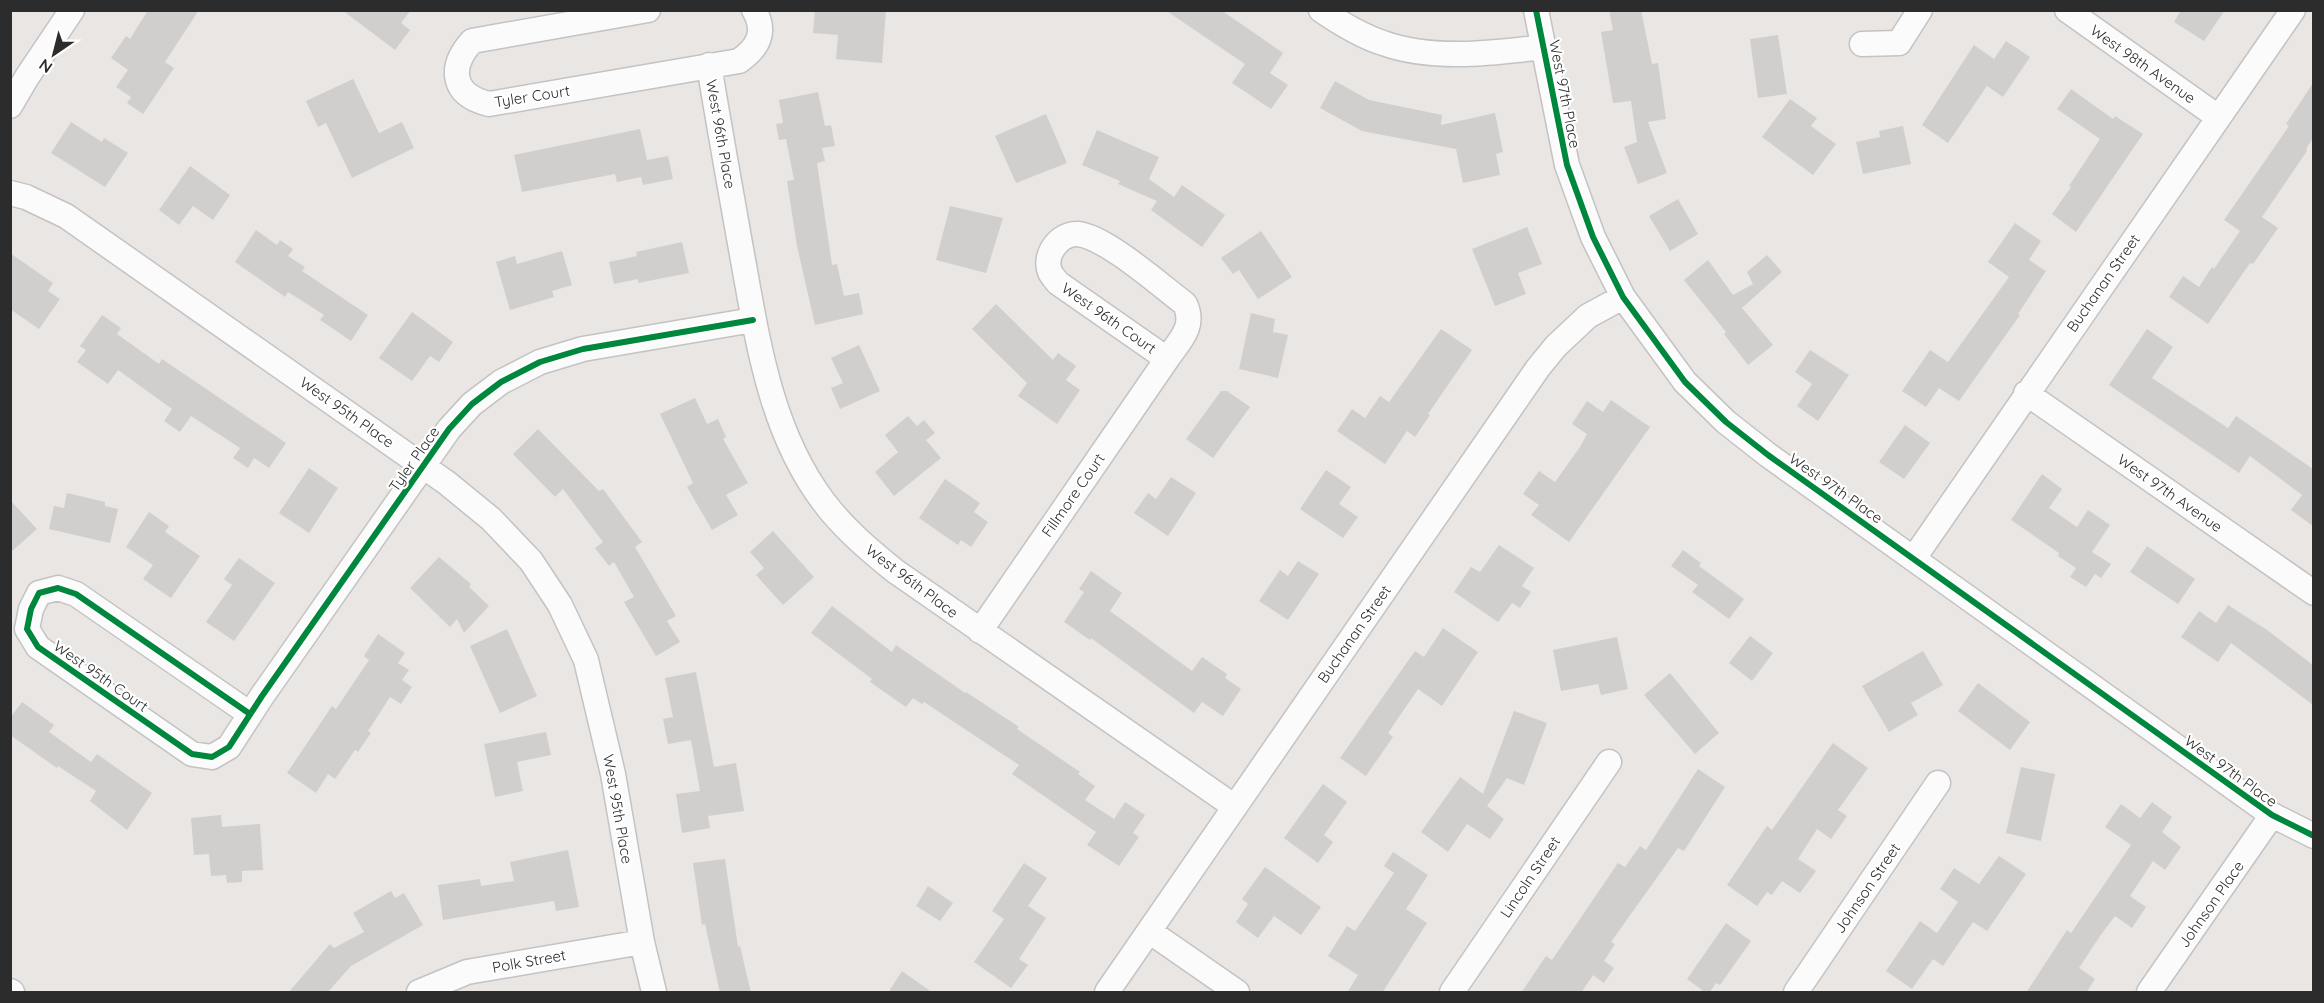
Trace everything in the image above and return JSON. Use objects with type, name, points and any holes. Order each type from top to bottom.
[{"type":"street","points":[[10,106],[72,10]]},
{"type":"street","name":"Tyler Court","points":[[648,10],[472,41],[461,54],[457,69],[459,84],[475,100],[489,104],[739,61],[752,52],[758,41],[761,22],[754,10]]},
{"type":"street","points":[[1321,10],[1342,24],[1383,44],[1429,53],[1484,54],[1544,47]]},
{"type":"street","name":"West 97th Place","points":[[1536,10],[1567,165],[1593,237],[1623,297],[1685,382],[1726,422],[1768,455],[2272,815],[2313,836]]},
{"type":"street","points":[[1862,44],[1899,43],[1920,10]]},
{"type":"street","name":"West 98th Avenue","points":[[2067,10],[2218,117]]},
{"type":"street","name":"Buchanan Street","points":[[1914,558],[2293,10]]},
{"type":"street","name":"West 96th Place","points":[[709,65],[753,320],[777,416],[798,461],[823,501],[857,540],[895,571],[1235,807]]},
{"type":"street","name":"West 95th Place","points":[[10,193],[26,197],[66,216],[424,466],[491,519],[531,561],[560,605],[586,660],[613,774],[642,942],[654,993]]},
{"type":"street","name":"West 96th Court","points":[[1077,234],[1095,239],[1185,304],[1190,315],[1188,328],[1167,359],[1058,283],[1050,271],[1048,258],[1054,246],[1063,237],[1077,234]]},
{"type":"street","name":"Buchanan Street","points":[[1107,993],[1538,368],[1556,346],[1588,316],[1623,297]]},
{"type":"street","name":"Tyler Place","points":[[250,714],[449,429],[472,404],[501,382],[540,362],[583,349],[753,320]]},
{"type":"street","name":"Fillmore Court","points":[[980,631],[1167,359]]},
{"type":"street","name":"West 97th Avenue","points":[[2026,393],[2313,593]]},
{"type":"street","name":"West 95th Court","points":[[58,588],[76,594],[250,714],[229,747],[212,757],[192,754],[38,647],[27,629],[31,609],[39,593],[58,588]]},
{"type":"street","name":"Lincoln Street","points":[[1452,993],[1609,762]]},
{"type":"street","name":"Johnson Street","points":[[1796,993],[1938,783]]},
{"type":"street","name":"Johnson Place","points":[[2149,993],[2272,815]]},
{"type":"street","points":[[1149,931],[1237,993]]},
{"type":"street","name":"Polk Street","points":[[419,993],[467,972],[642,942]]},
{"type":"building","points":[[148,10],[199,10],[165,62],[174,68],[143,114],[127,103],[131,97],[116,87],[128,70],[111,58],[126,36],[130,39]]},
{"type":"building","points":[[342,10],[411,10],[401,23],[410,30],[395,50]]},
{"type":"building","points":[[815,10],[886,10],[882,63],[836,59],[838,35],[813,33]]},
{"type":"building","points":[[1165,10],[1221,10],[1283,53],[1270,73],[1288,85],[1271,109],[1232,83],[1245,64]]},
{"type":"building","points":[[1609,10],[1641,10],[1652,64],[1658,63],[1666,119],[1648,122],[1667,173],[1638,184],[1624,147],[1637,142],[1631,101],[1613,103],[1601,32],[1613,30]]},
{"type":"building","points":[[2181,10],[2225,10],[2204,41],[2174,22]]},
{"type":"building","points":[[1778,35],[1787,94],[1758,98],[1750,39]]},
{"type":"building","points":[[2006,41],[2030,57],[2003,97],[1987,86],[1948,143],[1922,125],[1974,45],[1994,59]]},
{"type":"building","points":[[353,79],[379,133],[402,122],[414,148],[352,178],[326,123],[318,127],[306,101]]},
{"type":"building","points":[[1335,81],[1369,100],[1442,115],[1441,125],[1495,113],[1503,152],[1496,154],[1500,175],[1463,183],[1456,149],[1362,131],[1320,108]]},
{"type":"building","points":[[2313,83],[2313,138],[2307,151],[2262,217],[2278,228],[2253,264],[2250,263],[2208,324],[2169,297],[2183,276],[2199,287],[2240,231],[2224,220],[2289,126],[2286,124]]},
{"type":"building","points":[[2071,89],[2113,119],[2115,116],[2143,134],[2076,232],[2052,214],[2100,139],[2057,109]]},
{"type":"building","points":[[818,92],[825,126],[831,125],[835,146],[822,148],[825,161],[817,163],[832,265],[837,264],[844,296],[859,293],[863,314],[815,325],[797,246],[787,181],[794,180],[786,139],[779,140],[776,124],[783,123],[779,100]]},
{"type":"building","points":[[1790,99],[1817,118],[1811,126],[1836,144],[1813,175],[1762,137]]},
{"type":"building","points":[[1046,114],[1067,163],[1016,183],[995,136]]},
{"type":"building","points":[[71,122],[102,142],[104,138],[128,153],[105,187],[51,153]]},
{"type":"building","points":[[1903,126],[1911,164],[1863,174],[1856,142],[1880,137],[1879,131]]},
{"type":"building","points":[[640,129],[647,160],[668,156],[673,179],[643,185],[641,177],[617,182],[615,174],[522,192],[514,155]]},
{"type":"building","points":[[1097,130],[1159,157],[1149,179],[1174,197],[1182,185],[1225,215],[1202,247],[1151,210],[1157,201],[1118,184],[1120,181],[1082,165]]},
{"type":"building","points":[[190,166],[230,195],[213,220],[193,206],[179,225],[159,210]]},
{"type":"building","points":[[1678,199],[1698,234],[1670,251],[1649,216]]},
{"type":"building","points":[[950,206],[1003,218],[986,273],[936,260]]},
{"type":"building","points":[[2015,223],[2041,241],[2029,260],[2046,271],[2018,314],[2020,315],[1959,401],[1939,388],[1926,407],[1902,391],[1930,350],[1948,362],[2009,277],[1988,262]]},
{"type":"building","points":[[1527,227],[1542,264],[1518,273],[1526,294],[1495,306],[1472,249]]},
{"type":"building","points":[[256,230],[277,245],[280,240],[293,249],[288,256],[305,267],[302,271],[368,315],[351,341],[320,320],[324,315],[288,292],[285,297],[235,262]]},
{"type":"building","points":[[1261,231],[1292,277],[1258,299],[1239,270],[1233,274],[1221,258]]},
{"type":"building","points":[[682,242],[689,273],[638,283],[638,279],[614,284],[609,262],[637,256],[636,252]]},
{"type":"building","points":[[562,251],[572,285],[552,291],[554,297],[510,310],[496,262],[515,256],[517,264]]},
{"type":"building","points":[[10,253],[53,283],[48,291],[60,299],[39,329],[10,309]]},
{"type":"building","points":[[1767,255],[1782,272],[1742,308],[1773,345],[1748,365],[1724,334],[1726,332],[1684,280],[1708,260],[1733,295],[1753,284],[1747,272]]},
{"type":"building","points":[[996,304],[1053,360],[1058,353],[1076,366],[1066,380],[1080,390],[1057,424],[1018,396],[1027,383],[972,329]]},
{"type":"building","points":[[412,312],[453,342],[439,362],[430,356],[412,381],[379,358]]},
{"type":"building","points":[[1251,313],[1275,319],[1273,332],[1288,335],[1278,378],[1239,369]]},
{"type":"building","points":[[102,315],[121,328],[117,334],[159,364],[162,359],[286,443],[269,468],[254,458],[248,468],[233,458],[240,448],[191,416],[180,432],[164,421],[172,409],[118,370],[108,384],[77,362],[86,350],[80,346]]},
{"type":"building","points":[[1441,329],[1472,350],[1415,437],[1407,431],[1385,464],[1337,431],[1352,409],[1365,418],[1380,396],[1389,402]]},
{"type":"building","points":[[2147,329],[2173,347],[2152,378],[2228,428],[2236,416],[2313,469],[2313,526],[2291,510],[2302,495],[2250,456],[2239,473],[2109,385]]},
{"type":"building","points":[[859,345],[880,391],[840,409],[831,388],[843,383],[831,358]]},
{"type":"building","points":[[1810,350],[1849,375],[1818,421],[1797,406],[1812,384],[1795,372]]},
{"type":"building","points":[[1221,391],[1227,391],[1250,407],[1213,458],[1186,439]]},
{"type":"building","points":[[695,398],[707,424],[718,419],[726,437],[723,439],[748,483],[726,495],[738,515],[712,530],[687,487],[693,483],[660,414]]},
{"type":"building","points":[[1611,400],[1650,427],[1569,542],[1531,515],[1539,505],[1523,494],[1539,471],[1555,482],[1580,447],[1587,434],[1572,424],[1587,401],[1603,412]]},
{"type":"building","points":[[908,416],[917,426],[924,420],[935,433],[926,440],[941,458],[894,496],[875,472],[898,452],[885,435]]},
{"type":"building","points":[[1905,425],[1930,443],[1904,479],[1879,462]]},
{"type":"building","points":[[538,429],[599,491],[603,489],[642,542],[635,547],[676,616],[667,621],[680,642],[656,656],[624,602],[634,597],[614,562],[609,566],[595,548],[603,542],[563,489],[555,497],[513,454]]},
{"type":"building","points":[[309,468],[338,488],[309,533],[279,513]]},
{"type":"building","points":[[1326,470],[1351,487],[1339,504],[1358,517],[1343,538],[1300,509]]},
{"type":"building","points":[[2042,474],[2062,489],[2049,508],[2077,527],[2088,510],[2110,525],[2092,552],[2111,564],[2101,578],[2095,574],[2086,587],[2070,577],[2076,568],[2058,556],[2059,553],[2011,520]]},
{"type":"building","points":[[1171,477],[1196,493],[1168,536],[1134,513],[1148,493],[1156,499]]},
{"type":"building","points":[[945,479],[980,503],[974,512],[988,522],[971,547],[961,540],[958,545],[919,518]]},
{"type":"building","points":[[67,493],[105,502],[105,506],[118,509],[110,543],[49,529],[54,506],[64,508]]},
{"type":"building","points":[[10,500],[37,529],[10,553]]},
{"type":"building","points":[[149,512],[169,526],[165,532],[200,556],[171,598],[143,579],[153,565],[126,547]]},
{"type":"building","points":[[773,531],[814,577],[783,605],[756,575],[764,568],[750,552]]},
{"type":"building","points":[[1499,545],[1534,568],[1522,586],[1531,592],[1520,608],[1512,603],[1498,622],[1454,592],[1471,567],[1480,572]]},
{"type":"building","points":[[2147,546],[2195,579],[2178,604],[2130,572]]},
{"type":"building","points":[[1683,550],[1701,563],[1699,566],[1744,599],[1729,619],[1692,592],[1698,585],[1671,566]]},
{"type":"building","points":[[439,557],[471,584],[469,587],[489,606],[464,633],[457,619],[450,627],[410,588]]},
{"type":"building","points":[[239,558],[275,583],[234,641],[206,622],[232,585],[224,579]]},
{"type":"building","points":[[1298,561],[1319,574],[1288,620],[1259,601],[1280,570],[1288,576]]},
{"type":"building","points":[[1091,571],[1122,593],[1110,611],[1192,671],[1202,657],[1227,674],[1225,678],[1241,689],[1223,716],[1202,702],[1194,713],[1091,638],[1090,640],[1064,622],[1084,592],[1079,589]]},
{"type":"building","points":[[2228,605],[2267,630],[2313,665],[2313,705],[2231,643],[2218,662],[2181,637],[2199,611],[2216,623]]},
{"type":"building","points":[[832,606],[892,652],[896,645],[1019,727],[1017,729],[1080,772],[1078,774],[1095,786],[1085,800],[1114,819],[1125,802],[1145,815],[1133,833],[1139,837],[1119,866],[1087,845],[1096,832],[1012,774],[1019,765],[924,702],[922,704],[913,698],[906,707],[870,682],[872,679],[811,633]]},
{"type":"building","points":[[1443,628],[1478,652],[1442,706],[1418,689],[1388,733],[1393,737],[1366,776],[1340,758],[1415,651],[1424,657]]},
{"type":"building","points":[[507,629],[537,696],[500,713],[470,646]]},
{"type":"building","points":[[378,634],[405,653],[398,663],[409,670],[402,680],[412,687],[401,704],[390,697],[368,731],[371,733],[358,752],[355,750],[335,779],[328,774],[316,793],[287,773],[332,706],[336,709],[369,660],[364,656]]},
{"type":"building","points":[[1750,636],[1773,653],[1752,681],[1729,663]]},
{"type":"building","points":[[1617,637],[1628,689],[1601,695],[1598,684],[1561,691],[1553,650]]},
{"type":"building","points":[[1923,651],[1943,685],[1911,703],[1918,715],[1889,732],[1862,686]]},
{"type":"building","points":[[696,672],[714,767],[736,763],[744,811],[708,816],[710,828],[682,833],[676,794],[700,791],[691,740],[668,744],[663,719],[673,717],[665,678]]},
{"type":"building","points":[[1670,673],[1719,733],[1695,754],[1644,695]]},
{"type":"building","points":[[1978,683],[2030,722],[2010,750],[1958,711]]},
{"type":"building","points":[[22,702],[54,725],[49,732],[91,762],[97,754],[152,793],[127,830],[90,801],[96,791],[58,766],[57,768],[10,735],[10,718]]},
{"type":"building","points":[[1514,711],[1547,723],[1524,785],[1507,778],[1487,806],[1504,819],[1490,839],[1467,824],[1448,852],[1421,832],[1460,777],[1483,794]]},
{"type":"building","points":[[546,732],[551,755],[517,762],[523,791],[495,797],[484,744]]},
{"type":"building","points":[[1833,743],[1868,768],[1838,810],[1847,816],[1831,839],[1817,829],[1798,859],[1816,871],[1800,893],[1782,881],[1772,895],[1767,892],[1757,906],[1727,885],[1767,826],[1772,830]]},
{"type":"building","points":[[2021,767],[2055,774],[2041,841],[2006,833]]},
{"type":"building","points":[[1698,769],[1725,787],[1684,851],[1678,848],[1611,942],[1615,944],[1604,961],[1614,968],[1604,983],[1593,975],[1581,993],[1521,993],[1546,956],[1552,960],[1618,863],[1625,867],[1640,846],[1646,850]]},
{"type":"building","points":[[1323,784],[1347,802],[1324,835],[1333,842],[1318,863],[1284,838]]},
{"type":"building","points":[[2152,802],[2172,817],[2162,832],[2181,847],[2165,870],[2153,861],[2130,896],[2146,907],[2132,928],[2115,916],[2100,936],[2079,968],[2095,979],[2086,993],[2026,993],[2067,930],[2071,933],[2131,845],[2105,827],[2121,804],[2140,818]]},
{"type":"building","points":[[221,815],[222,827],[260,824],[263,870],[242,871],[242,882],[227,883],[226,875],[211,876],[209,854],[194,855],[191,818]]},
{"type":"building","points":[[568,850],[579,907],[556,911],[554,901],[443,920],[438,885],[480,879],[481,886],[514,881],[510,862]]},
{"type":"building","points":[[1393,852],[1428,875],[1406,909],[1427,923],[1382,993],[1347,993],[1358,975],[1328,956],[1347,926],[1355,931],[1394,873],[1384,866]]},
{"type":"building","points":[[1999,856],[2026,874],[1987,931],[1973,922],[1943,966],[1933,959],[1912,989],[1886,971],[1920,921],[1937,933],[1958,902],[1940,889],[1954,868],[1979,884]]},
{"type":"building","points":[[725,859],[738,947],[740,946],[751,993],[720,993],[705,924],[702,925],[693,863]]},
{"type":"building","points":[[1024,863],[1047,878],[1028,906],[1046,918],[1019,959],[1028,965],[1011,988],[974,962],[1004,919],[992,911]]},
{"type":"building","points":[[1265,867],[1321,907],[1301,935],[1274,916],[1258,938],[1236,922],[1248,904],[1242,899]]},
{"type":"building","points":[[928,886],[953,903],[940,921],[916,906]]},
{"type":"building","points":[[391,891],[395,898],[404,893],[423,925],[351,966],[327,993],[288,993],[330,944],[334,948],[364,932],[353,913]]},
{"type":"building","points":[[1726,923],[1751,941],[1720,985],[1716,983],[1709,993],[1706,993],[1687,979]]},
{"type":"building","points":[[902,971],[933,993],[888,993]]},
{"type":"cycle path","points":[[1536,10],[1567,165],[1593,237],[1623,297],[1685,382],[1726,422],[1768,455],[2272,815],[2314,836]]},
{"type":"cycle path","points":[[250,714],[76,594],[58,588],[39,593],[31,609],[27,629],[38,647],[192,754],[212,757],[229,747],[262,696],[449,429],[472,404],[501,382],[540,362],[583,349],[753,320]]}]
